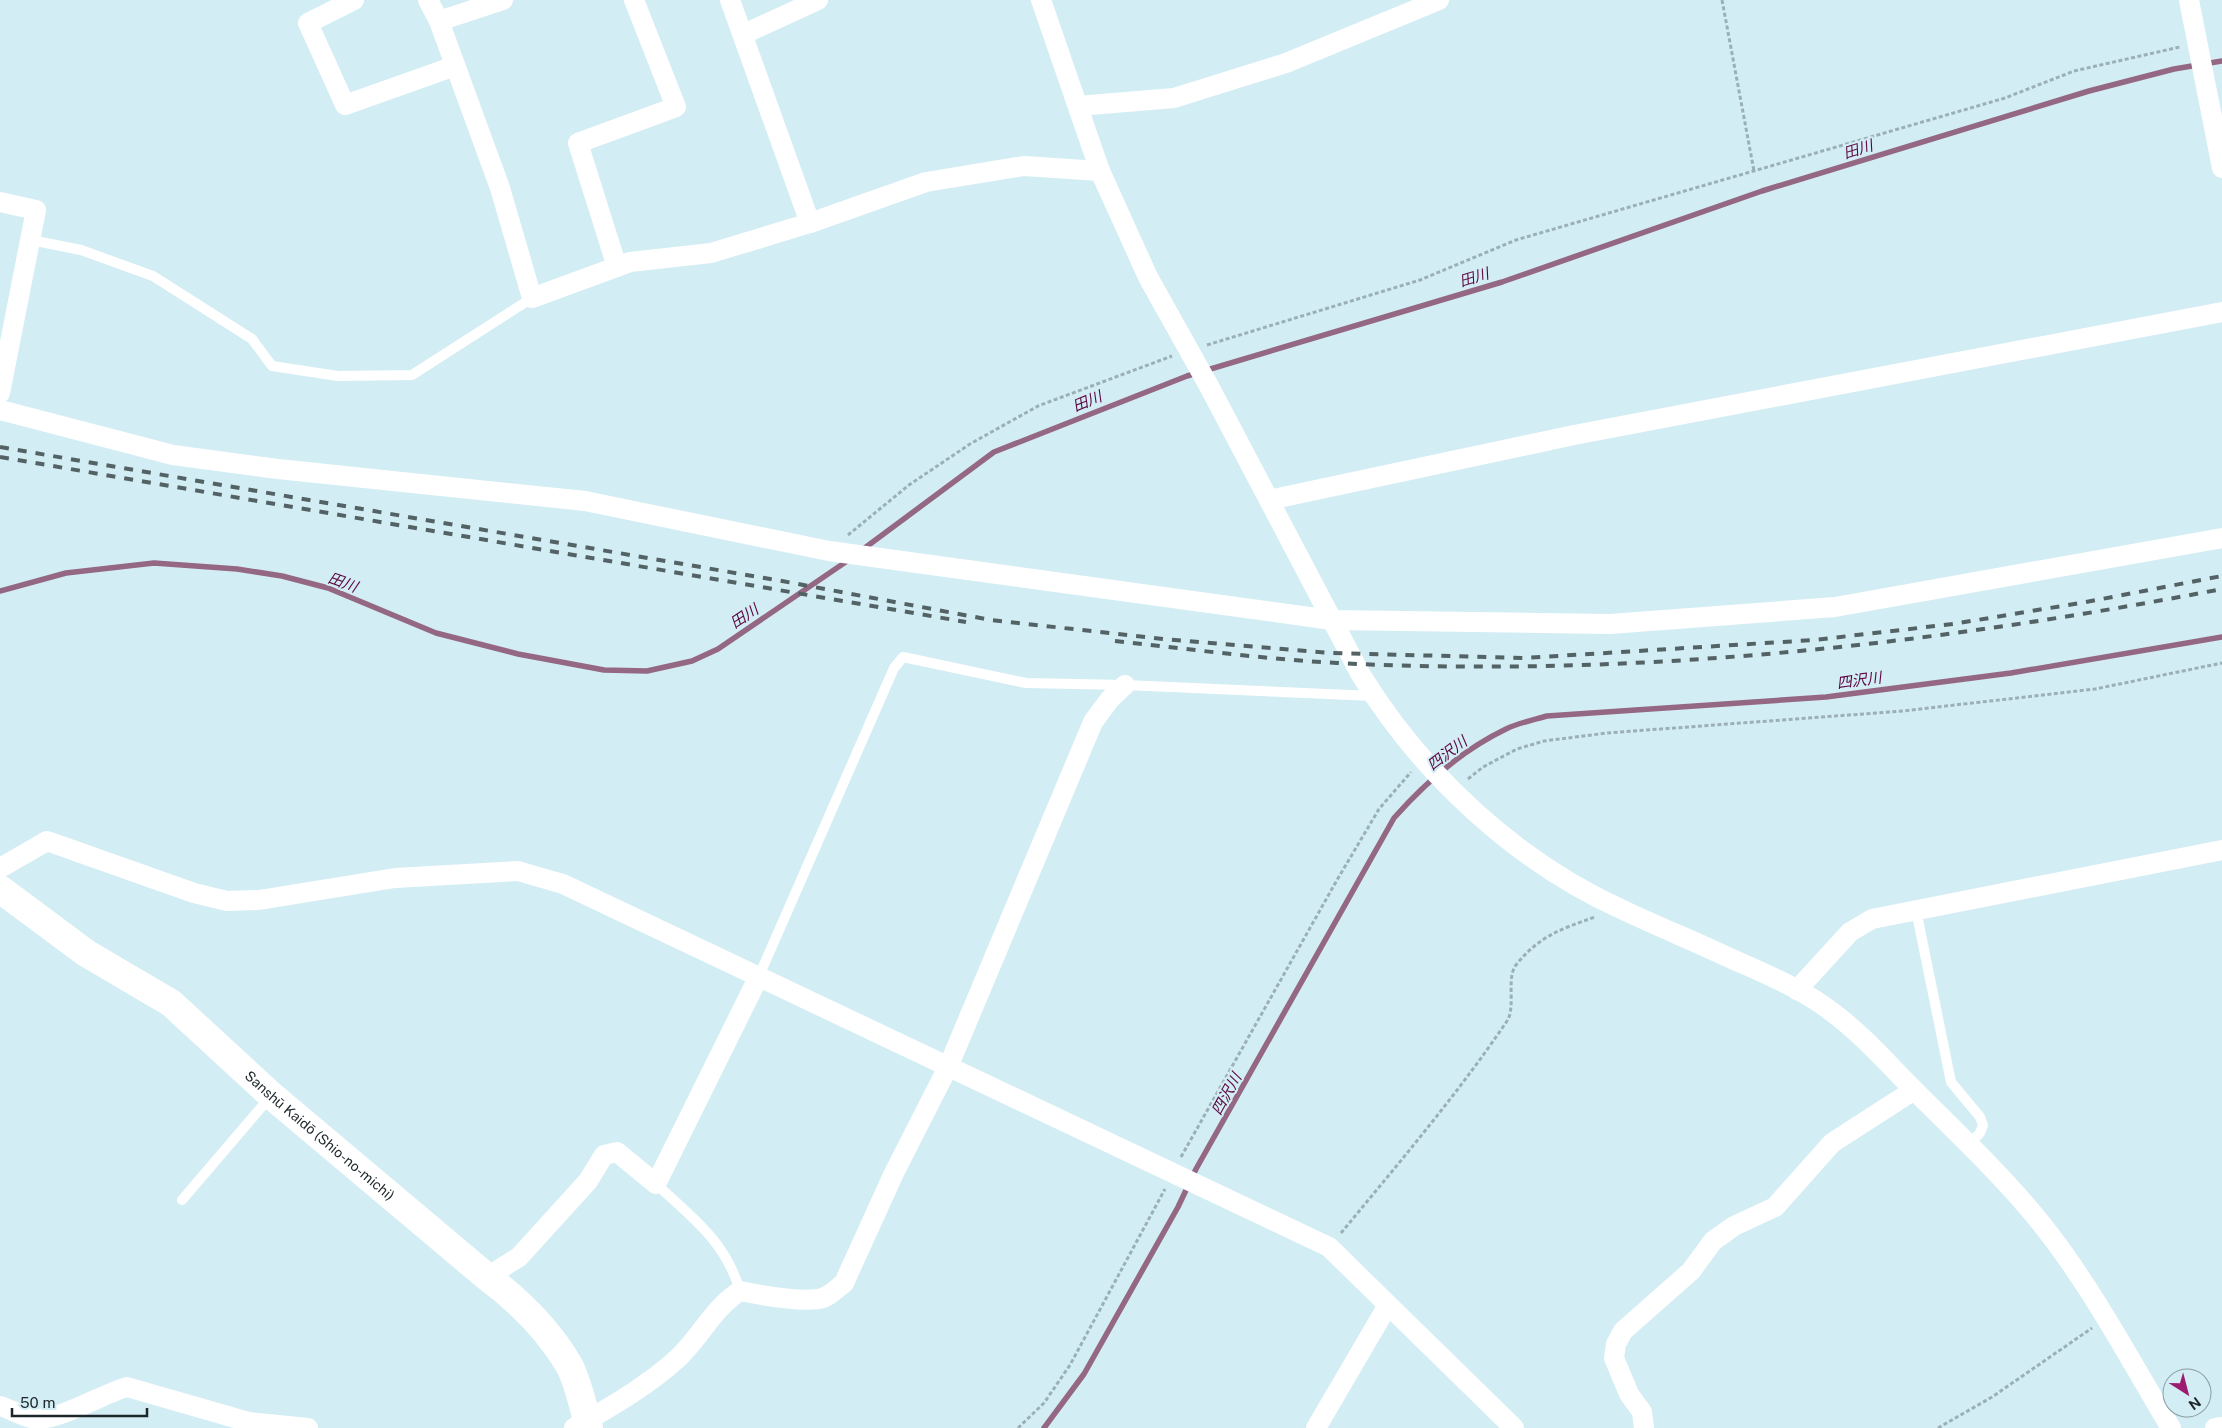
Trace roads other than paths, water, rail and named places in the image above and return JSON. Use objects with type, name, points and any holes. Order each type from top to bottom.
[{"type":"street","points":[[354,0],[308,23],[345,105],[455,66]]},
{"type":"street","points":[[428,0],[439,21],[500,188],[532,298],[630,262],[711,253],[810,223],[926,182],[1024,166],[1100,171]]},
{"type":"street","points":[[439,21],[503,0]]},
{"type":"street","points":[[617,267],[578,143],[676,107],[634,0]]},
{"type":"street","points":[[730,0],[744,34],[810,223]]},
{"type":"street","points":[[744,34],[818,0]]},
{"type":"street","points":[[1041,0],[1100,171],[1148,277],[1210,388],[1374,696],[1424,761],[1449,789],[1559,878],[1619,909],[1759,971],[1797,990],[1833,1012],[1969,1144],[2040,1222],[2082,1282],[2171,1428]]},
{"type":"street","points":[[1078,106],[1174,98],[1286,63],[1439,0]]},
{"type":"street","points":[[2189,0],[2222,168]]},
{"type":"street","points":[[0,202],[36,210],[31,240],[8,305],[0,393]]},
{"type":"street","points":[[1269,500],[1574,434],[2222,312]]},
{"type":"street","points":[[0,410],[173,455],[278,469],[585,501],[836,552],[1332,620],[1610,624],[1835,607],[2222,538]]},
{"type":"street","points":[[584,1426],[638,1390],[679,1358],[726,1300],[740,1291],[762,1295],[818,1299],[830,1294],[844,1283],[894,1173],[949,1065],[1094,722],[1110,699],[1125,685]]},
{"type":"street","points":[[0,868],[47,841],[194,893],[228,901],[260,900],[395,878],[518,871],[563,884],[949,1065],[1329,1247],[1514,1428]]},
{"type":"street","points":[[1797,990],[1850,932],[1872,919],[2222,850]]},
{"type":"street","name":"Sanshū Kaidō (Shio-no-michi)","points":[[0,889],[86,953],[171,1003],[272,1096],[510,1295],[549,1337],[570,1366],[584,1426]]},
{"type":"street","points":[[487,1277],[518,1257],[588,1181],[604,1155],[617,1152],[656,1184],[760,976]]},
{"type":"street","points":[[1644,1428],[1642,1412],[1629,1394],[1614,1358],[1616,1344],[1623,1331],[1691,1271],[1713,1241],[1734,1226],[1776,1207],[1832,1143],[1914,1090]]},
{"type":"street","points":[[1316,1428],[1388,1305]]},
{"type":"street","points":[[0,1406],[36,1419],[74,1410],[109,1392],[127,1387],[249,1422],[308,1428]]},
{"type":"street","points":[[2215,1428],[2222,1427]]},
{"type":"lane","points":[[31,240],[81,250],[153,276],[252,339],[272,366],[338,376],[412,376],[532,298]]},
{"type":"lane","points":[[760,976],[894,668],[903,657],[1026,683],[1125,685],[1374,696]]},
{"type":"lane","points":[[1916,910],[1951,1082],[1980,1117],[1983,1125],[1980,1133],[1969,1144]]},
{"type":"lane","points":[[182,1200],[272,1096]]},
{"type":"lane","points":[[656,1184],[710,1233],[734,1271],[740,1291]]},
{"type":"waterway","name":"田川","points":[[862,550],[994,452],[1187,376],[1502,282],[1762,191],[2089,91],[2174,69],[2222,61]]},
{"type":"waterway","name":"田川","points":[[0,591],[66,573],[154,563],[237,569],[282,576],[328,588],[436,633],[518,654],[604,670],[647,671],[692,661],[718,649],[850,559]]},
{"type":"waterway","name":"四沢川","points":[[1044,1428],[1084,1374],[1178,1207],[1196,1169],[1394,818],[1445,768],[1474,747],[1511,727],[1547,716],[1826,697],[2011,673],[2222,637]]},
{"type":"railway","points":[[0,447],[782,581],[991,620],[1163,639],[1331,653],[1525,658],[1814,640],[1953,624],[2086,602],[2222,576]]},
{"type":"railway","points":[[0,457],[966,622]]},
{"type":"railway","points":[[1115,641],[1337,663],[1560,666],[1671,661],[1782,653],[1892,641],[2112,609],[2222,589]]}]
